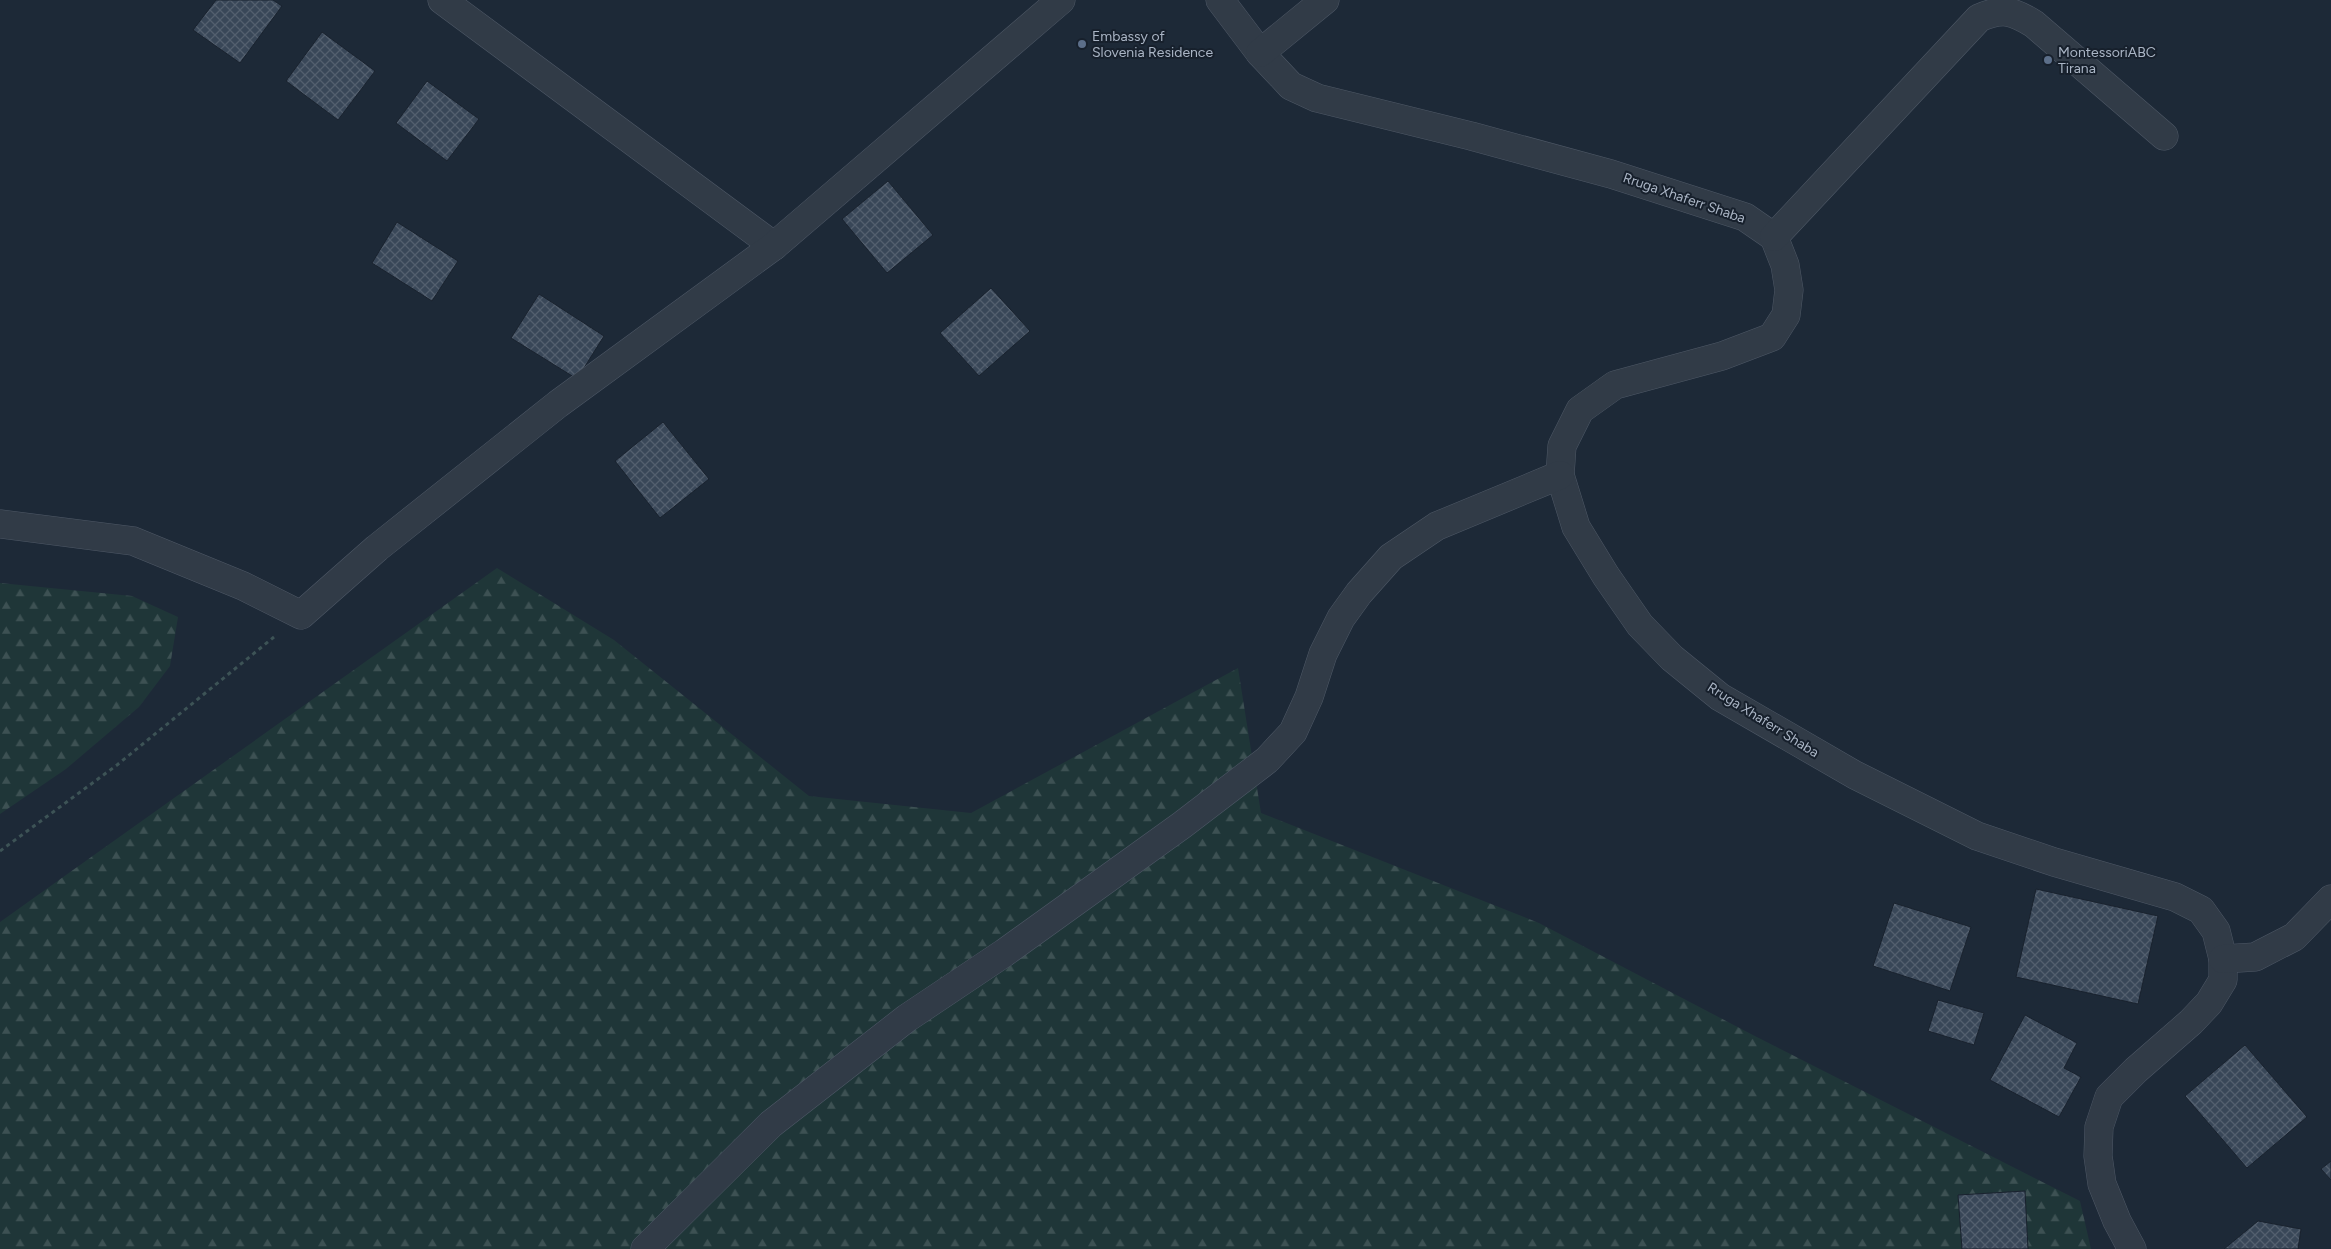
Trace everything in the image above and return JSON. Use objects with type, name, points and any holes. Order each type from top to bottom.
[{"type":"street","points":[[442,0],[774,246]]},
{"type":"street","points":[[0,524],[133,541],[243,586],[302,615],[376,548],[558,404],[774,246],[1061,0]]},
{"type":"street","name":"Rruga Xhaferr Shaba","points":[[1220,0],[1260,53],[1291,86],[1317,98],[1471,136],[1611,174],[1745,217],[1774,237],[1785,265],[1789,290],[1786,314],[1772,337],[1722,356],[1615,385],[1580,410],[1562,446],[1560,475],[1576,527],[1606,576],[1640,625],[1672,658],[1720,697],[1854,776],[1978,836],[2054,862],[2175,897],[2201,910],[2216,931],[2223,959],[2222,980],[2208,1003],[2191,1022],[2136,1070],[2109,1097],[2099,1127],[2098,1156],[2102,1184],[2117,1221],[2132,1249]]},
{"type":"street","points":[[1260,53],[1325,0]]},
{"type":"street","points":[[1774,237],[1979,18],[1997,11],[2018,14],[2034,24],[2164,136]]},
{"type":"street","points":[[645,1249],[771,1124],[907,1018],[1004,953],[1182,825],[1267,760],[1293,732],[1309,697],[1323,654],[1341,618],[1358,593],[1391,557],[1437,526],[1560,475]]},
{"type":"street","points":[[2223,959],[2255,957],[2294,937],[2331,899]]},
{"type":"path","points":[[0,851],[116,765],[302,615]]},
{"type":"green space","points":[[497,568],[614,640],[809,796],[971,813],[1238,668],[1261,813],[1539,923],[1751,1034],[2080,1201],[2091,1249],[0,1249],[0,922]]},
{"type":"green space","points":[[0,583],[132,596],[178,617],[170,666],[139,707],[66,769],[0,814]]},
{"type":"building","points":[[216,0],[273,0],[282,6],[240,63],[193,30]]},
{"type":"building","points":[[322,32],[375,71],[338,120],[286,81]]},
{"type":"building","points":[[427,81],[479,119],[447,161],[396,123]]},
{"type":"building","points":[[888,181],[933,235],[887,273],[842,219]]},
{"type":"building","points":[[397,222],[458,261],[432,301],[372,263]]},
{"type":"building","points":[[991,288],[1030,331],[979,376],[940,333]]},
{"type":"building","points":[[539,294],[604,336],[577,379],[511,338]]},
{"type":"building","points":[[663,422],[709,479],[660,518],[615,461]]},
{"type":"building","points":[[2036,889],[2158,916],[2138,1004],[2016,977]]},
{"type":"building","points":[[1894,903],[1971,927],[1950,991],[1873,966]]},
{"type":"building","points":[[1938,1000],[1984,1013],[1974,1045],[1928,1031]]},
{"type":"building","points":[[2025,1015],[2077,1043],[2064,1068],[2081,1077],[2059,1117],[1990,1080]]},
{"type":"building","points":[[2245,1045],[2307,1117],[2247,1168],[2185,1096]]},
{"type":"building","points":[[2331,1161],[2331,1180],[2321,1169]]},
{"type":"building","points":[[2025,1191],[2028,1249],[1962,1249],[1958,1195]]},
{"type":"building","points":[[2258,1221],[2301,1229],[2298,1249],[2224,1249]]},
{"type":"place","name":"Embassy of Slovenia Residence","points":[[1082,44]]},
{"type":"place","name":"MontessoriABC Tirana","points":[[2048,60]]}]
